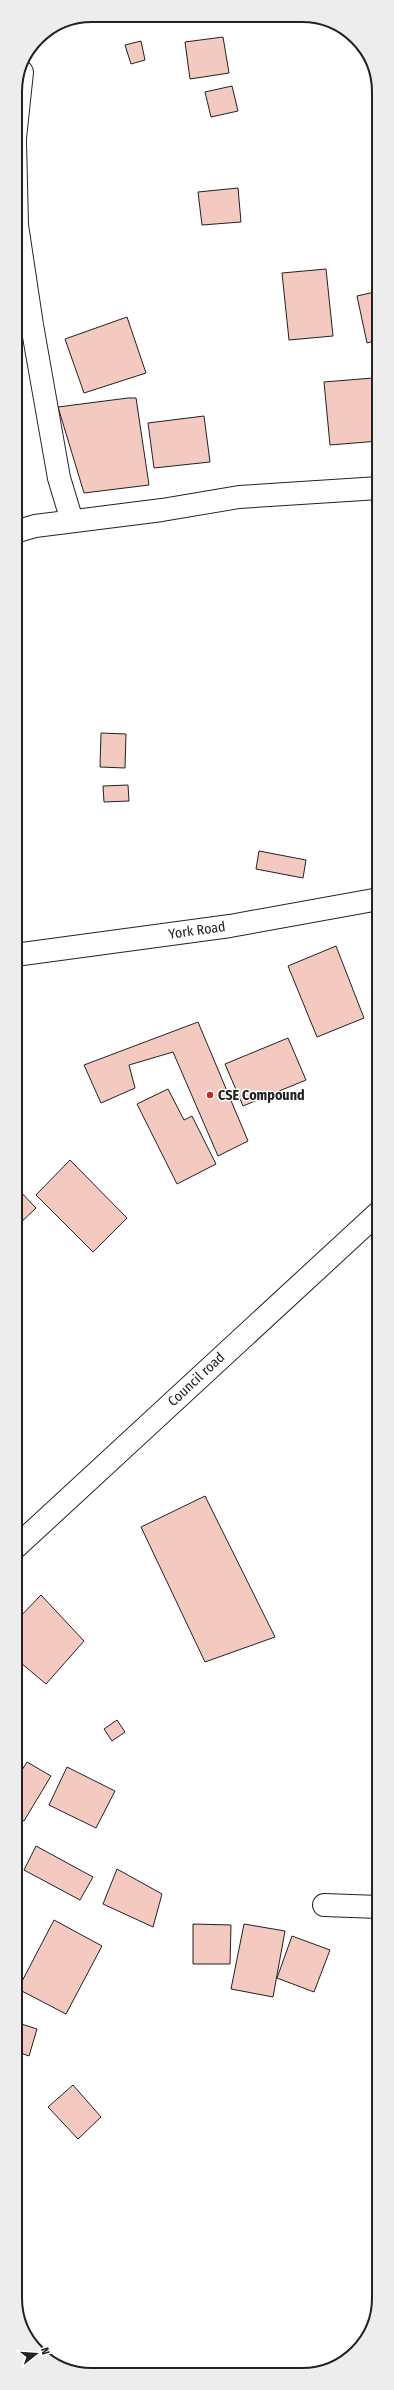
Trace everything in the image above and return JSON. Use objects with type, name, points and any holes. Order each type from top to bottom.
[{"type":"street","points":[[22,254],[32,325],[59,478],[72,521]]},
{"type":"street","points":[[22,530],[35,526],[239,497],[372,488]]},
{"type":"street","name":"York Road","points":[[22,954],[230,926],[372,900]]},
{"type":"street","name":"Council road","points":[[22,1542],[372,1218]]},
{"type":"street","points":[[324,1905],[372,1907]]},
{"type":"building","points":[[223,37],[229,73],[190,79],[185,42]]},
{"type":"building","points":[[141,41],[145,60],[131,64],[125,45]]},
{"type":"building","points":[[232,86],[238,111],[211,117],[205,92]]},
{"type":"building","points":[[238,188],[241,222],[202,225],[198,192]]},
{"type":"building","points":[[326,269],[333,336],[289,340],[282,273]]},
{"type":"building","points":[[372,293],[372,342],[367,343],[357,296]]},
{"type":"building","points":[[127,317],[146,373],[84,393],[65,339]]},
{"type":"building","points":[[372,378],[372,442],[330,445],[324,382]]},
{"type":"building","points":[[136,398],[149,485],[84,493],[58,407]]},
{"type":"building","points":[[204,416],[210,462],[154,468],[148,423]]},
{"type":"building","points":[[101,733],[126,734],[125,768],[100,767]]},
{"type":"building","points":[[128,785],[129,801],[104,802],[103,786]]},
{"type":"building","points":[[259,851],[306,860],[303,878],[256,869]]},
{"type":"building","points":[[336,946],[364,1018],[317,1037],[288,966]]},
{"type":"building","name":"CSE Compound","points":[[198,1022],[248,1141],[218,1156],[173,1052],[129,1065],[135,1088],[101,1103],[84,1065]]},
{"type":"building","points":[[288,1038],[306,1080],[243,1106],[225,1064]]},
{"type":"building","points":[[168,1089],[184,1120],[192,1116],[216,1164],[177,1184],[137,1104]]},
{"type":"building","points":[[70,1160],[127,1218],[93,1252],[36,1195]]},
{"type":"building","points":[[22,1193],[36,1208],[22,1221]]},
{"type":"building","points":[[205,1496],[275,1637],[205,1662],[141,1527]]},
{"type":"building","points":[[41,1595],[84,1641],[46,1684],[22,1664],[22,1615]]},
{"type":"building","points":[[117,1720],[125,1732],[112,1741],[104,1729]]},
{"type":"building","points":[[27,1762],[51,1776],[24,1821],[22,1820],[22,1770]]},
{"type":"building","points":[[67,1767],[115,1791],[96,1828],[49,1805]]},
{"type":"building","points":[[36,1846],[93,1877],[80,1900],[24,1870]]},
{"type":"building","points":[[117,1869],[162,1894],[153,1927],[103,1904]]},
{"type":"building","points":[[54,1920],[102,1946],[66,2014],[22,1991],[22,1981]]},
{"type":"building","points":[[193,1924],[231,1925],[230,1964],[193,1964]]},
{"type":"building","points":[[244,1924],[285,1931],[273,1997],[231,1989]]},
{"type":"building","points":[[292,1936],[330,1950],[314,1992],[277,1978]]},
{"type":"building","points":[[22,2024],[37,2029],[29,2056],[22,2054]]},
{"type":"building","points":[[73,2085],[101,2117],[78,2139],[48,2107]]},
{"type":"place","name":"CSE Compound","points":[[210,1095]]}]
